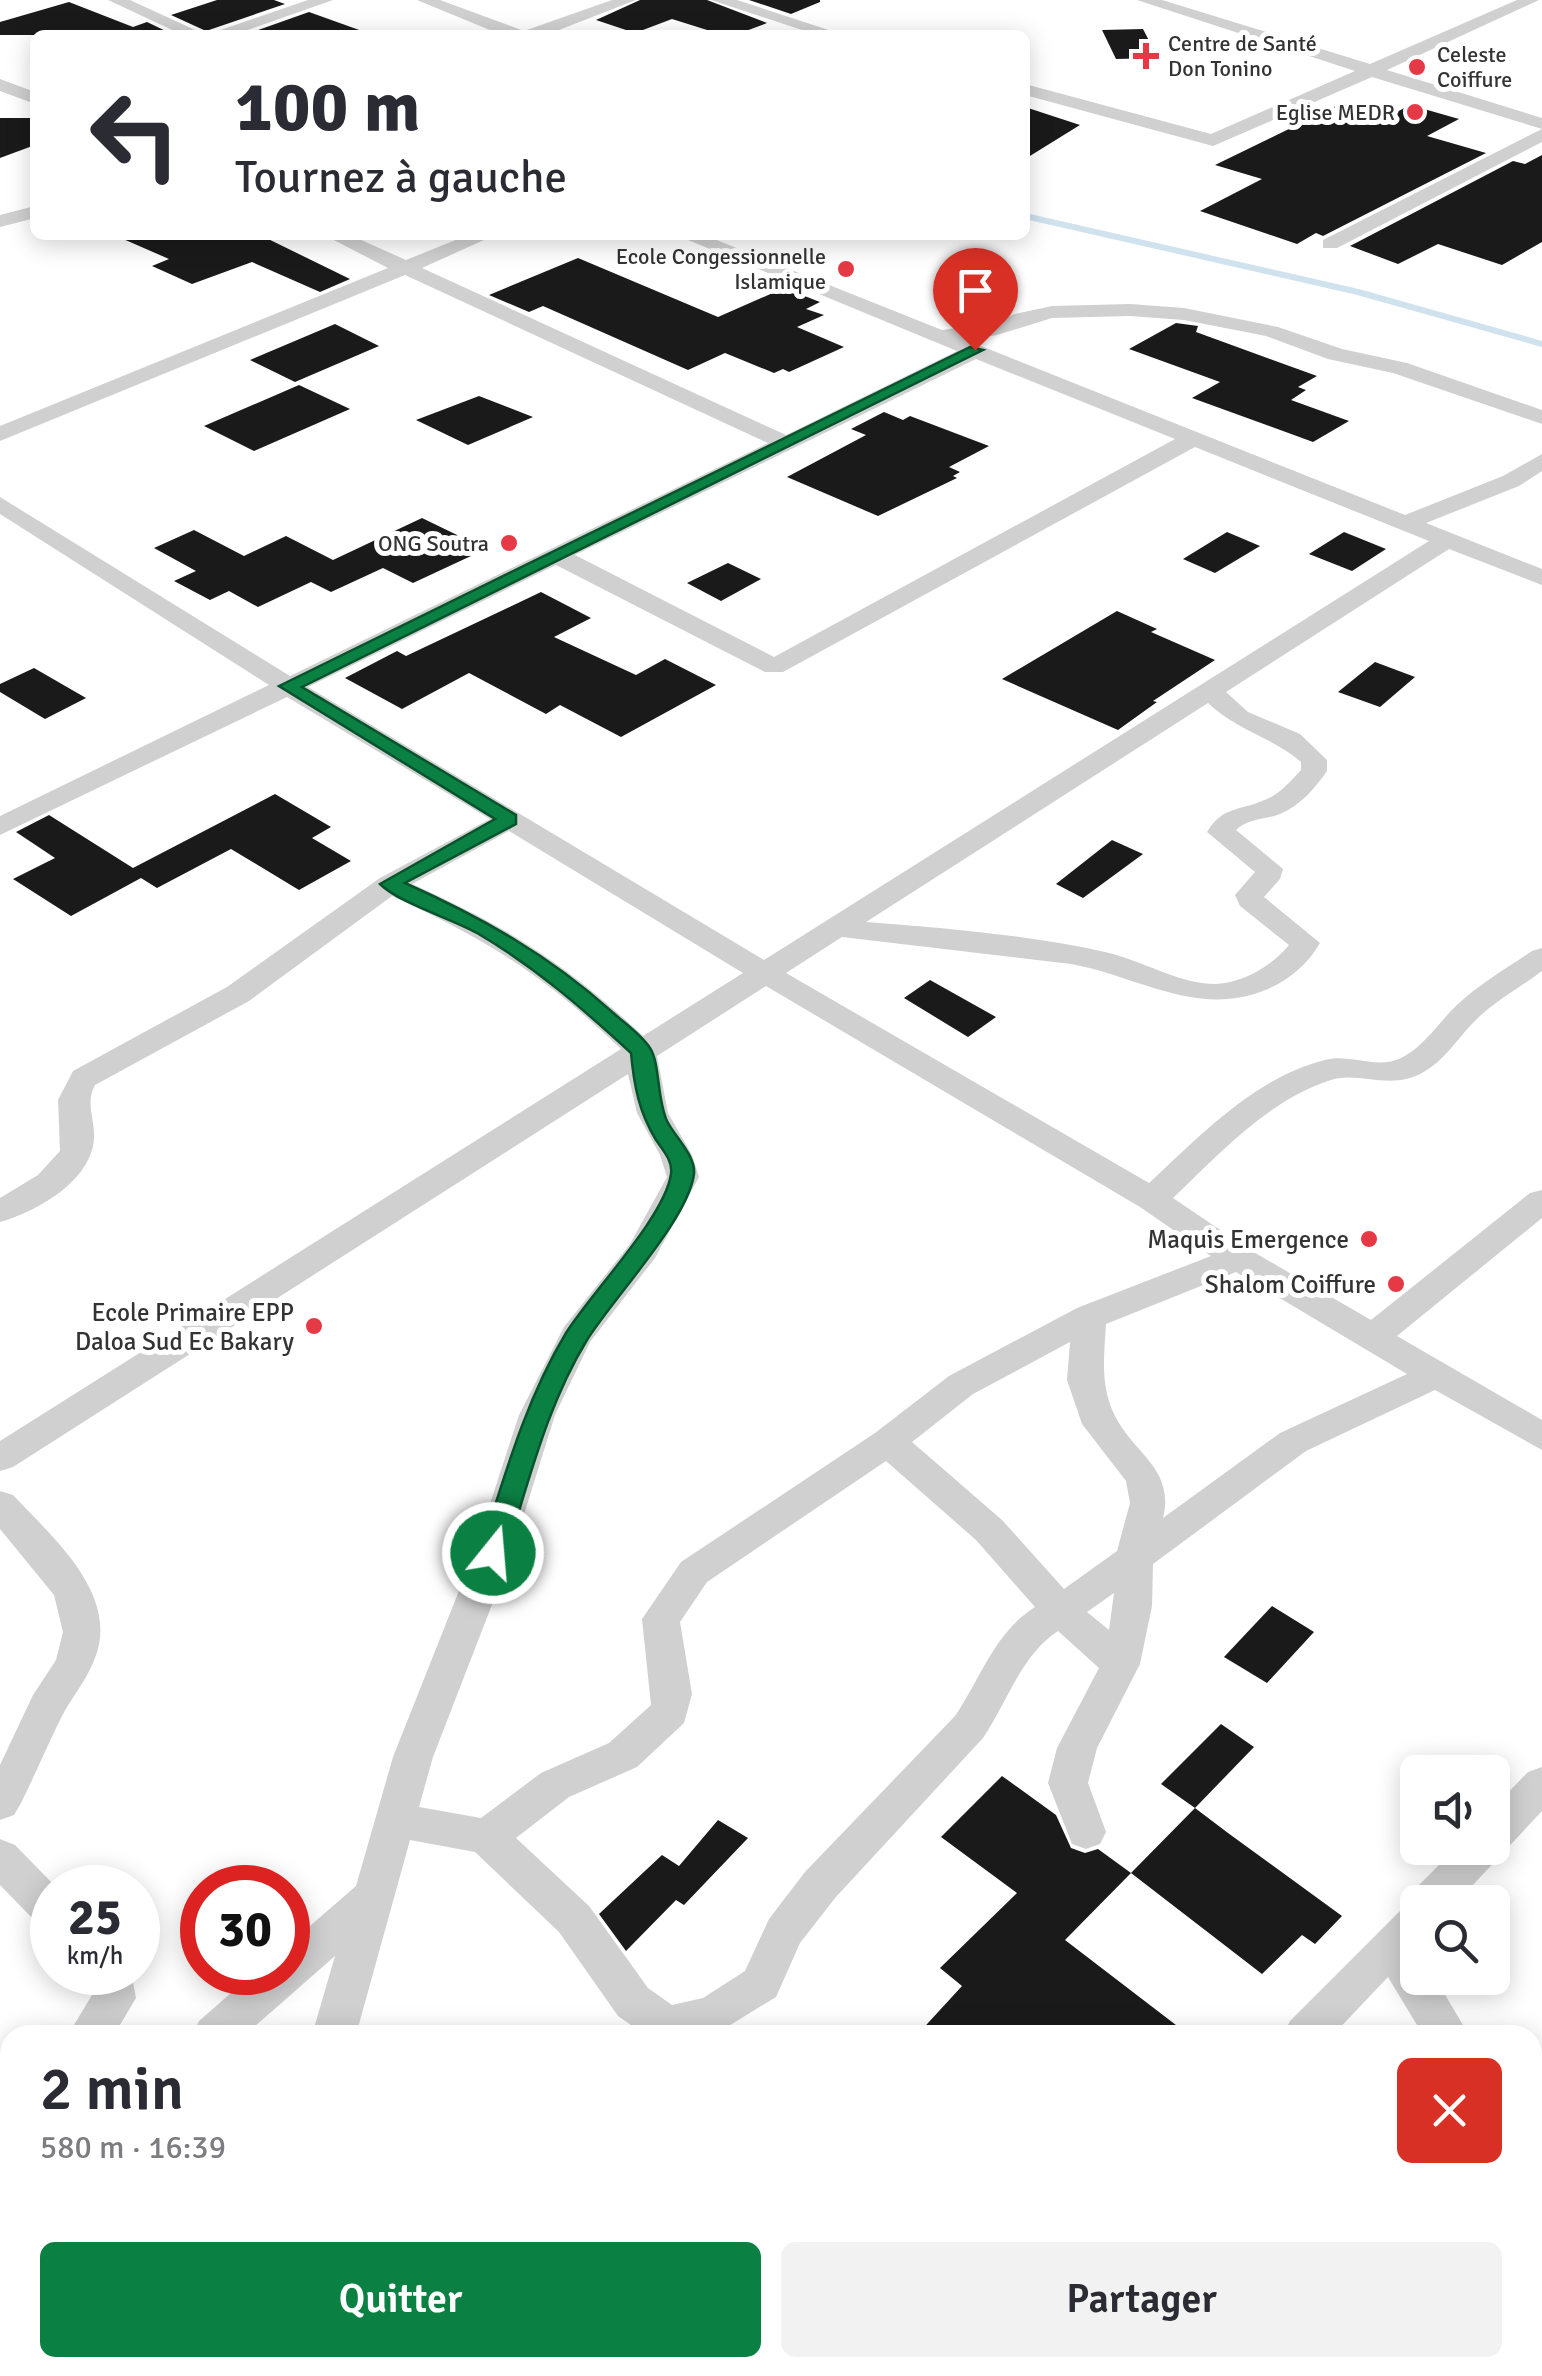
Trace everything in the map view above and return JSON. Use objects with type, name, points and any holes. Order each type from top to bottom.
[{"type":"street","points":[[116,0],[186,30]]},
{"type":"street","points":[[230,30],[325,0]]},
{"type":"street","points":[[424,0],[505,30]]},
{"type":"street","points":[[544,30],[628,0]]},
{"type":"street","points":[[719,0],[818,30]]},
{"type":"street","points":[[1144,0],[1542,124]]},
{"type":"street","points":[[1030,90],[1214,140],[1531,0]]},
{"type":"street","points":[[1510,9],[1542,18]]},
{"type":"street","points":[[0,84],[30,95]]},
{"type":"street","points":[[0,102],[30,95]]},
{"type":"street","points":[[1330,244],[1542,136]]},
{"type":"street","points":[[0,220],[30,213]]},
{"type":"street","points":[[345,240],[785,443]]},
{"type":"street","points":[[0,434],[473,240]]},
{"type":"street","points":[[698,240],[1542,578]]},
{"type":"street","points":[[940,337],[997,329],[1022,318],[1052,312],[1184,314],[1270,331],[1336,354],[1399,368],[1542,417]]},
{"type":"street","points":[[0,827],[975,350]]},
{"type":"street","points":[[556,555],[774,667],[1196,437]]},
{"type":"street","points":[[1406,523],[1510,480],[1542,461]]},
{"type":"street","points":[[0,504],[509,820],[1152,1199],[1238,1258],[1542,1438]]},
{"type":"street","points":[[0,1458],[1447,540]]},
{"type":"street","points":[[836,928],[1030,948],[1122,965],[1211,994],[1227,993],[1289,966],[1305,943],[1250,900],[1249,895],[1269,869],[1221,832],[1238,814],[1274,808],[1287,799],[1314,771],[1314,760],[1291,740],[1239,718],[1210,691]]},
{"type":"street","points":[[0,1211],[62,1173],[72,1158],[79,1141],[72,1102],[84,1078],[238,994],[390,884],[509,820]]},
{"type":"street","points":[[337,2025],[413,1757],[493,1553],[537,1415],[576,1336],[642,1250],[682,1177],[682,1164],[655,1120],[646,1091],[641,1051],[566,982],[530,956],[457,913],[390,884]]},
{"type":"street","points":[[1152,1199],[1226,1130],[1280,1090],[1331,1068],[1382,1073],[1408,1068],[1429,1054],[1469,1010],[1542,957]]},
{"type":"street","points":[[1372,1338],[1542,1201]]},
{"type":"street","points":[[487,1837],[555,1785],[623,1755],[670,1712],[672,1694],[660,1635],[661,1619],[694,1572],[888,1442],[961,1385],[1089,1318],[1238,1258]]},
{"type":"street","points":[[1086,1832],[1068,1783],[1077,1748],[1121,1664],[1134,1606],[1134,1557],[1148,1492],[1144,1477],[1100,1424],[1085,1380],[1089,1318]]},
{"type":"street","points":[[688,2025],[713,2016],[761,1984],[784,1932],[820,1885],[969,1727],[1009,1655],[1032,1628],[1085,1594],[1293,1442],[1436,1375]]},
{"type":"street","points":[[888,1442],[989,1530],[1058,1608],[1121,1664]]},
{"type":"street","points":[[0,1505],[76,1597],[84,1625],[78,1654],[46,1710],[24,1764],[0,1803]]},
{"type":"street","points":[[1510,1817],[1542,1784]]},
{"type":"street","points":[[398,1820],[487,1837],[574,1919],[633,2002],[660,2025]]},
{"type":"street","points":[[0,1857],[30,1888]]},
{"type":"street","points":[[1446,1885],[1466,1865]]},
{"type":"street","points":[[310,1952],[371,1898]]},
{"type":"street","points":[[1314,2025],[1400,1934]]},
{"type":"street","points":[[96,2025],[113,1995]]},
{"type":"street","points":[[226,2025],[260,1995]]},
{"type":"street","points":[[1431,1995],[1444,2025]]},
{"type":"building","points":[[217,0],[274,0],[285,4],[209,30],[171,15]]},
{"type":"building","points":[[640,0],[707,0],[767,23],[748,30],[707,30],[672,19],[643,30],[626,30],[596,20]]},
{"type":"building","points":[[749,0],[820,0],[820,2],[791,14]]},
{"type":"building","points":[[69,2],[133,27],[147,22],[164,30],[30,30],[30,35],[0,35],[0,22]]},
{"type":"building","points":[[309,12],[359,30],[258,30]]},
{"type":"building","points":[[1143,29],[1158,58],[1116,59],[1102,30]]},
{"type":"building","points":[[1338,105],[1373,116],[1382,111],[1393,114],[1410,105],[1459,119],[1427,136],[1486,153],[1323,236],[1316,233],[1297,244],[1200,211],[1262,179],[1215,165]]},
{"type":"building","points":[[1030,109],[1080,125],[1030,156]]},
{"type":"building","points":[[0,118],[30,118],[30,147],[0,158]]},
{"type":"building","points":[[1542,155],[1542,242],[1502,265],[1438,244],[1398,264],[1350,246],[1513,161],[1525,164]]},
{"type":"building","points":[[125,240],[270,240],[350,279],[320,292],[252,262],[192,284],[152,266],[169,259]]},
{"type":"building","points":[[578,258],[718,317],[784,288],[820,302],[806,309],[824,315],[797,327],[844,347],[789,372],[783,369],[774,373],[725,353],[688,370],[543,306],[529,312],[489,295]]},
{"type":"building","points":[[1176,323],[1198,326],[1196,332],[1317,376],[1298,387],[1306,390],[1291,400],[1349,421],[1313,442],[1192,398],[1220,382],[1129,349]]},
{"type":"building","points":[[335,324],[379,346],[295,382],[250,360]]},
{"type":"building","points":[[299,385],[350,409],[254,451],[204,426]]},
{"type":"building","points":[[479,396],[533,417],[468,445],[416,420]]},
{"type":"building","points":[[884,412],[903,420],[910,416],[989,446],[949,467],[960,472],[953,476],[957,478],[878,516],[787,477],[866,435],[851,429]]},
{"type":"building","points":[[422,518],[486,549],[413,583],[383,568],[331,592],[311,582],[258,607],[229,591],[210,600],[174,581],[196,571],[154,548],[194,530],[244,556],[286,536],[333,560]]},
{"type":"building","points":[[1227,532],[1260,546],[1215,573],[1183,559]]},
{"type":"building","points":[[1344,532],[1386,549],[1352,571],[1309,554]]},
{"type":"building","points":[[728,563],[761,579],[721,601],[687,583]]},
{"type":"building","points":[[541,592],[591,618],[554,637],[636,675],[665,659],[716,685],[621,737],[560,705],[546,714],[469,673],[402,709],[345,678],[397,651],[406,656]]},
{"type":"building","points":[[1117,611],[1157,629],[1151,632],[1215,660],[1153,701],[1157,702],[1118,730],[1002,679]]},
{"type":"building","points":[[1375,662],[1415,677],[1380,707],[1338,692]]},
{"type":"building","points":[[34,668],[86,698],[45,719],[0,692],[0,684]]},
{"type":"building","points":[[275,794],[331,827],[312,838],[351,861],[299,890],[231,849],[157,888],[141,878],[71,916],[13,879],[55,858],[16,832],[49,815],[133,868]]},
{"type":"building","points":[[1112,840],[1143,854],[1083,898],[1056,884]]},
{"type":"building","points":[[930,980],[996,1017],[968,1037],[904,998]]},
{"type":"building","points":[[1272,1606],[1314,1632],[1267,1683],[1224,1657]]},
{"type":"building","points":[[1221,1724],[1254,1747],[1195,1808],[1161,1784]]},
{"type":"building","points":[[1002,1776],[1056,1815],[1071,1848],[1085,1853],[1098,1849],[1131,1873],[1065,1940],[1176,2025],[926,2025],[962,1986],[940,1968],[1017,1893],[941,1837]]},
{"type":"building","points":[[1195,1808],[1342,1916],[1315,1944],[1302,1935],[1262,1974],[1131,1873]]},
{"type":"building","points":[[718,1820],[748,1838],[684,1905],[676,1900],[626,1951],[599,1914],[662,1855],[679,1866]]},
{"type":"waterway","points":[[1030,217],[1358,292],[1542,344]]},
{"type":"place","name":"Centre de Santé Don Tonino","points":[[1146,56]]},
{"type":"place","name":"Celeste Coiffure","points":[[1417,67]]},
{"type":"place","name":"Eglise MEDR","points":[[1415,112]]},
{"type":"place","name":"Ecole Congessionnelle Islamique","points":[[846,269]]},
{"type":"place","name":"ONG Soutra","points":[[509,543]]},
{"type":"place","name":"Maquis Emergence","points":[[1369,1239]]},
{"type":"place","name":"Shalom Coiffure","points":[[1396,1284]]},
{"type":"place","name":"Ecole Primaire EPP Daloa Sud Ec Bakary","points":[[314,1326]]},
{"type":"route","points":[[493,1553],[537,1415],[553,1382],[576,1336],[642,1250],[674,1198],[682,1164],[655,1120],[646,1091],[641,1051],[566,982],[530,956],[457,913],[390,884],[509,820],[288,686],[975,350]]}]
